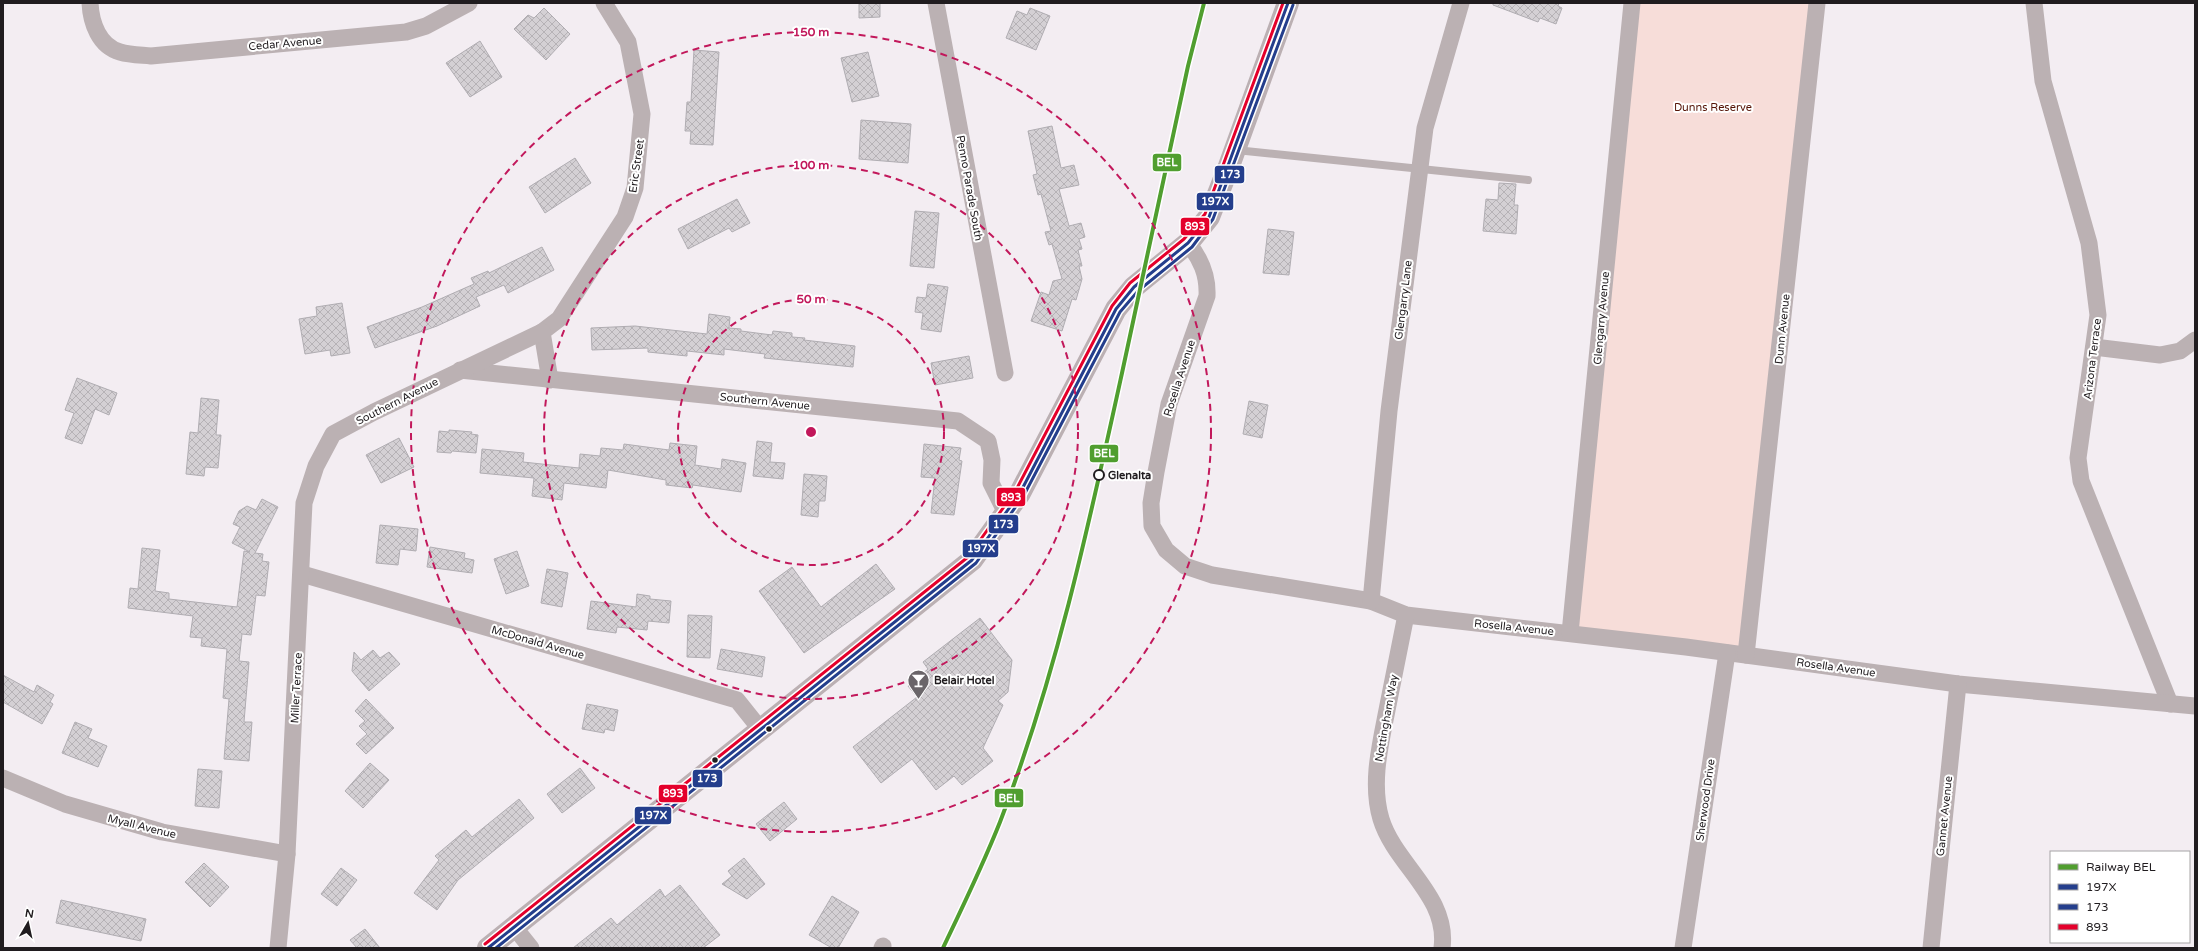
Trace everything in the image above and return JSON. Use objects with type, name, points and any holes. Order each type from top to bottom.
[{"type":"main road","points":[[488,948],[515,928],[972,560],[1020,493],[1116,309],[1126,294],[1188,243],[1209,217],[1288,3]]},
{"type":"street","name":"Cedar Avenue","points":[[90,3],[91,19],[100,39],[120,52],[151,56],[406,32],[426,26],[469,3]]},
{"type":"street","name":"Eric Street","points":[[542,332],[559,319],[568,306],[625,217],[635,188],[642,114],[628,42],[604,3]]},
{"type":"street","name":"Penno Parade South","points":[[936,3],[1005,373]]},
{"type":"street","name":"Glengarry Lane","points":[[1371,601],[1389,411],[1425,128],[1461,3]]},
{"type":"street","name":"Glengarry Avenue","points":[[1570,633],[1632,3]]},
{"type":"street","name":"Dunn Avenue","points":[[1746,655],[1817,3]]},
{"type":"street","name":"Arizona Terrace","points":[[2034,3],[2043,81],[2089,243],[2098,315],[2078,458],[2081,482],[2170,704]]},
{"type":"street","name":"Rosella Avenue","points":[[1188,243],[1200,258],[1208,283],[1207,296],[1169,404],[1151,503],[1152,526],[1166,550],[1186,566],[1212,575],[1371,601],[1406,615],[1570,633],[1958,684],[2195,706]]},
{"type":"street","name":"Southern Avenue","points":[[334,434],[374,412],[542,332]]},
{"type":"street","points":[[542,332],[550,380]]},
{"type":"street","points":[[2094,347],[2160,354],[2180,351],[2195,340]]},
{"type":"street","name":"Southern Avenue","points":[[460,370],[958,420],[988,441],[992,460],[991,483],[1006,513]]},
{"type":"street","name":"Miller Terrace","points":[[278,948],[287,854],[302,574],[304,503],[316,466],[334,434]]},
{"type":"street","name":"McDonald Avenue","points":[[302,574],[737,700],[761,730]]},
{"type":"street","name":"Nottingham Way","points":[[1406,615],[1378,759],[1377,792],[1381,819],[1388,835],[1433,903],[1440,918],[1444,936],[1442,948]]},
{"type":"street","name":"Sherwood Drive","points":[[1683,948],[1727,653]]},
{"type":"street","name":"Gannet Avenue","points":[[1931,948],[1958,684]]},
{"type":"street","name":"Myall Avenue","points":[[3,778],[65,804],[162,832],[287,854]]},
{"type":"street","points":[[515,928],[531,948]]},
{"type":"lane","points":[[1235,150],[1528,180]]},
{"type":"green space","name":"Dunns Reserve","points":[[1632,3],[1817,3],[1746,655],[1570,633]]},
{"type":"building","points":[[859,3],[880,3],[880,17],[859,18]]},
{"type":"building","points":[[1493,3],[1559,3],[1558,6],[1562,8],[1556,24],[1540,18],[1538,22],[1493,5]]},
{"type":"building","points":[[544,8],[570,34],[546,60],[514,29],[528,15],[534,18]]},
{"type":"building","points":[[1030,8],[1050,16],[1036,50],[1006,38],[1017,11],[1027,15]]},
{"type":"building","points":[[480,41],[502,77],[470,97],[446,63]]},
{"type":"building","points":[[694,50],[719,52],[713,145],[690,144],[691,131],[685,131],[687,102],[691,102]]},
{"type":"building","points":[[868,52],[879,96],[852,102],[841,58]]},
{"type":"building","points":[[861,120],[911,124],[908,163],[859,159]]},
{"type":"building","points":[[1052,126],[1061,168],[1074,165],[1079,185],[1059,189],[1069,226],[1081,223],[1085,237],[1079,239],[1082,249],[1078,250],[1082,266],[1079,266],[1082,279],[1076,300],[1072,299],[1062,331],[1031,321],[1041,292],[1049,295],[1053,281],[1062,279],[1052,244],[1049,245],[1045,232],[1051,231],[1041,194],[1038,195],[1033,175],[1037,174],[1028,131]]},
{"type":"building","points":[[575,158],[591,183],[545,213],[529,187]]},
{"type":"building","points":[[1499,183],[1516,184],[1514,205],[1518,205],[1516,234],[1483,231],[1486,199],[1498,200]]},
{"type":"building","points":[[737,199],[750,223],[732,232],[729,228],[688,249],[678,229]]},
{"type":"building","points":[[915,211],[939,213],[934,268],[910,266]]},
{"type":"building","points":[[1268,229],[1294,232],[1289,275],[1263,273]]},
{"type":"building","points":[[542,247],[554,270],[508,293],[504,285],[476,297],[480,306],[437,326],[375,348],[367,327],[422,307],[474,284],[471,278],[488,271],[489,273]]},
{"type":"building","points":[[928,284],[948,287],[941,332],[921,329],[923,313],[915,312],[917,297],[926,298]]},
{"type":"building","points":[[342,303],[350,353],[331,356],[330,350],[305,354],[299,319],[317,316],[316,307]]},
{"type":"building","points":[[709,314],[730,317],[729,328],[741,329],[741,331],[772,335],[773,331],[792,333],[792,337],[805,338],[804,340],[855,346],[853,367],[764,358],[765,354],[724,349],[724,355],[687,351],[687,356],[648,352],[648,348],[592,350],[591,328],[635,326],[707,334]]},
{"type":"building","points":[[969,356],[973,378],[935,385],[931,363]]},
{"type":"building","points":[[77,378],[117,393],[109,415],[95,409],[82,444],[65,438],[74,413],[65,410]]},
{"type":"building","points":[[201,398],[219,400],[216,435],[221,435],[218,468],[205,467],[204,476],[186,474],[190,432],[198,433]]},
{"type":"building","points":[[1249,401],[1268,405],[1262,438],[1243,434]]},
{"type":"building","points":[[449,430],[472,432],[471,434],[478,435],[476,453],[452,451],[451,453],[437,452],[439,431],[449,432]]},
{"type":"building","points":[[399,438],[414,467],[381,483],[366,455]]},
{"type":"building","points":[[757,441],[772,443],[770,462],[785,463],[783,479],[753,476]]},
{"type":"building","points":[[670,443],[697,446],[695,465],[721,469],[722,459],[746,463],[741,492],[693,485],[692,488],[666,485],[666,480],[608,470],[606,488],[564,483],[562,500],[532,496],[534,478],[480,473],[482,449],[524,453],[523,462],[579,468],[580,454],[600,456],[601,448],[623,450],[624,444],[669,450]]},
{"type":"building","points":[[924,444],[961,448],[959,460],[962,461],[954,515],[931,513],[935,478],[921,477]]},
{"type":"building","points":[[804,474],[827,476],[825,501],[819,501],[818,517],[801,515]]},
{"type":"building","points":[[262,499],[278,507],[255,553],[263,554],[262,561],[269,562],[265,596],[256,595],[251,635],[242,634],[239,661],[249,662],[244,722],[252,722],[249,761],[224,759],[229,699],[223,698],[227,649],[201,646],[202,638],[190,637],[193,616],[128,608],[130,588],[138,589],[142,548],[160,550],[155,591],[169,593],[169,599],[237,607],[244,551],[250,552],[232,543],[240,527],[233,524],[239,511],[247,506],[256,510]]},
{"type":"building","points":[[380,525],[418,529],[416,551],[400,549],[398,565],[376,563]]},
{"type":"building","points":[[430,547],[465,553],[464,558],[474,560],[472,573],[427,567]]},
{"type":"building","points":[[517,551],[529,586],[506,594],[494,559]]},
{"type":"building","points":[[876,564],[895,589],[804,653],[759,591],[792,567],[821,607]]},
{"type":"building","points":[[547,569],[568,573],[562,607],[541,603]]},
{"type":"building","points":[[637,594],[650,596],[650,599],[671,601],[669,623],[648,621],[647,630],[617,627],[616,633],[587,629],[591,601],[636,607]]},
{"type":"building","points":[[688,615],[712,616],[710,658],[687,657]]},
{"type":"building","points":[[980,618],[1012,660],[1008,692],[998,701],[1003,705],[983,748],[993,761],[962,785],[954,776],[936,790],[912,759],[881,783],[853,747],[917,697],[908,686],[928,669],[923,662]]},
{"type":"building","points":[[721,649],[765,657],[762,677],[717,669]]},
{"type":"building","points":[[373,650],[380,658],[389,652],[400,664],[369,691],[352,671],[354,652],[361,660]]},
{"type":"building","points":[[3,675],[34,692],[37,685],[54,695],[50,702],[53,704],[42,724],[3,702]]},
{"type":"building","points":[[366,699],[394,728],[366,754],[356,744],[367,734],[359,726],[365,721],[355,711]]},
{"type":"building","points":[[587,704],[618,710],[614,731],[605,729],[604,733],[582,729]]},
{"type":"building","points":[[75,722],[92,729],[88,738],[107,746],[98,767],[62,753]]},
{"type":"building","points":[[370,763],[389,780],[363,808],[345,791]]},
{"type":"building","points":[[580,768],[595,788],[562,813],[547,794]]},
{"type":"building","points":[[198,769],[222,771],[219,808],[195,806]]},
{"type":"building","points":[[519,799],[534,818],[458,880],[437,910],[414,893],[439,860],[435,856],[466,830],[472,837]]},
{"type":"building","points":[[784,802],[797,819],[770,841],[756,824]]},
{"type":"building","points":[[744,858],[765,884],[747,899],[722,884],[732,876],[728,871]]},
{"type":"building","points":[[204,863],[229,887],[210,907],[185,882]]},
{"type":"building","points":[[341,868],[357,880],[337,906],[321,894]]},
{"type":"building","points":[[680,885],[720,935],[703,948],[573,948],[611,918],[617,925],[660,889],[665,897]]},
{"type":"building","points":[[832,896],[859,912],[838,948],[832,948],[809,935]]},
{"type":"building","points":[[61,900],[146,919],[141,941],[56,923]]},
{"type":"building","points":[[365,929],[380,948],[357,948],[350,940]]},
{"type":"rail line","name":"BEL","points":[[943,948],[980,870],[1000,822],[1020,767],[1055,656],[1084,543],[1188,66],[1204,3]]},
{"type":"transit line","name":"893","points":[[485,944],[968,557],[1016,490],[1112,306],[1130,283],[1184,239],[1205,214],[1283,3]]},
{"type":"transit line","name":"197X","points":[[488,948],[972,560],[1020,493],[1116,309],[1134,287],[1188,243],[1209,217],[1288,3]]},
{"type":"transit line","name":"173","points":[[496,948],[976,563],[1024,495],[1120,312],[1138,291],[1192,247],[1213,219],[1293,5]]},
{"type":"place","name":"Glenalta","points":[[1099,475]]},
{"type":"place","name":"Belair Hotel","points":[[919,700]]}]
